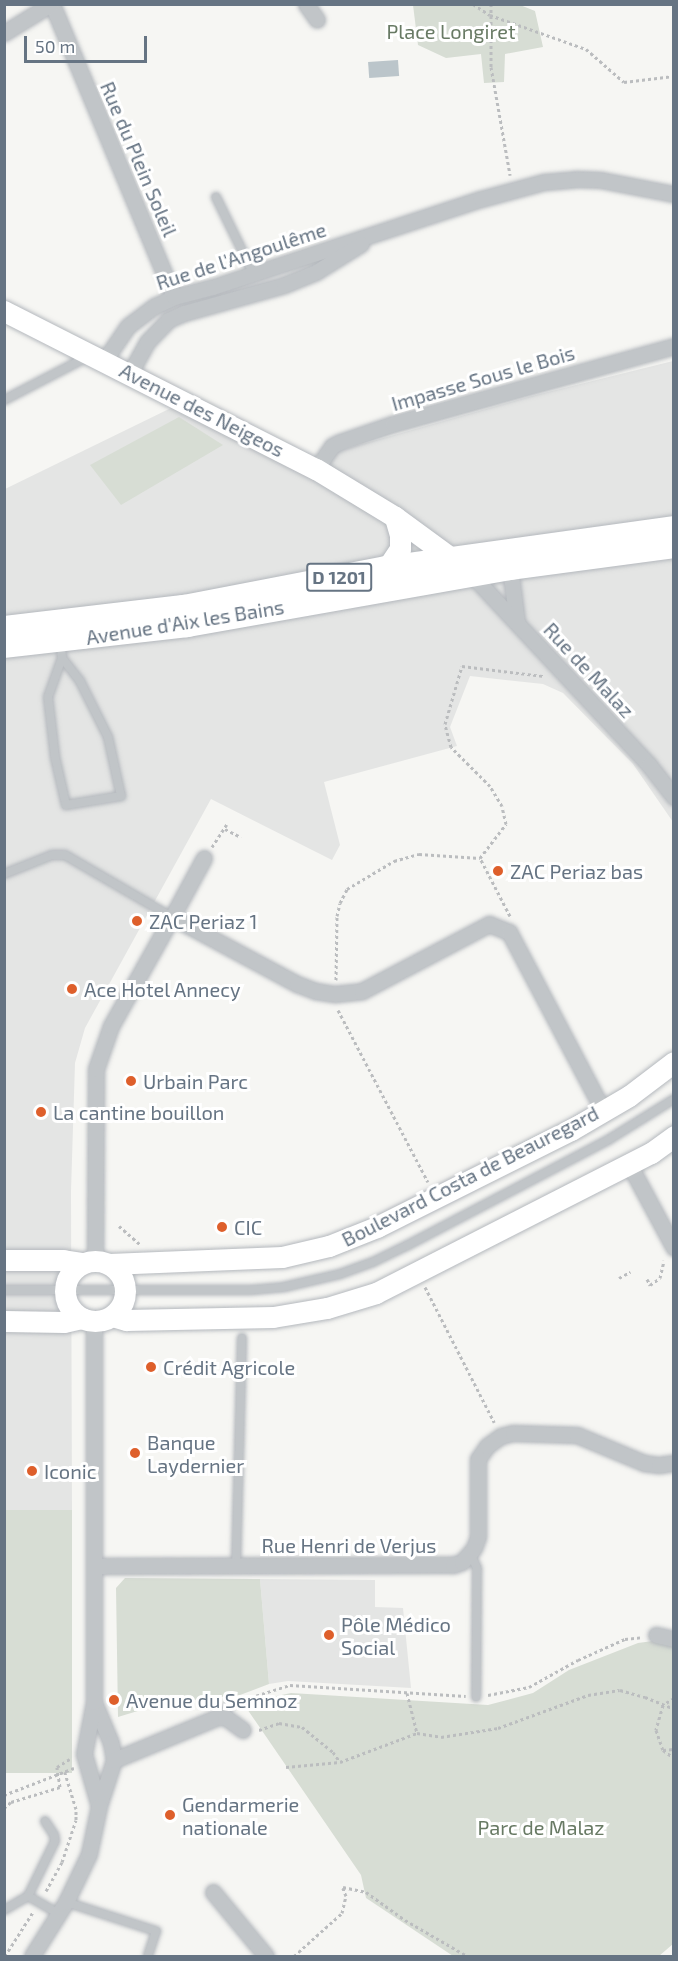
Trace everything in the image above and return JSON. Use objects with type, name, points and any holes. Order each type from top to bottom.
[{"type":"main road","name":"Avenue d'Aix les Bains","points":[[266,600],[387,568],[674,528]]},
{"type":"main road","name":"Avenue d'Aix les Bains","points":[[4,646],[61,641],[266,600],[674,546]]},
{"type":"main road","points":[[451,558],[471,574]]},
{"type":"main road","name":"Avenue d'Aix les Bains","points":[[4,628],[61,641]]},
{"type":"street","name":"Rue du Plein Soleil","points":[[4,33],[52,4],[174,297]]},
{"type":"street","points":[[306,4],[317,20]]},
{"type":"street","name":"Rue de l'Angoulême","points":[[97,358],[128,326],[155,306],[174,297],[379,234],[431,214],[512,191],[544,182],[584,179],[601,180],[674,195]]},
{"type":"street","name":"Rue de l'Angoulême","points":[[130,373],[147,342],[168,320],[184,313],[284,285],[316,272],[379,234]]},
{"type":"street","name":"Avenue des Neigeos","points":[[4,311],[316,469],[395,517],[451,558]]},
{"type":"street","name":"Impasse Sous le Bois","points":[[316,469],[332,446],[340,442],[393,424],[674,346]]},
{"type":"street","points":[[387,568],[400,549],[400,535],[395,517]]},
{"type":"street","points":[[510,568],[517,623]]},
{"type":"street","name":"Rue de Malaz","points":[[471,574],[649,765],[674,797]]},
{"type":"street","points":[[95,1262],[96,1069],[111,1026],[204,858]]},
{"type":"street","points":[[172,917],[297,984],[315,991],[335,994],[362,990],[489,924],[509,932],[603,1110]]},
{"type":"street","name":"Boulevard Costa de Beauregard","points":[[4,1260],[95,1262],[282,1257],[329,1246],[377,1227],[571,1130],[629,1096],[674,1062]]},
{"type":"street","points":[[4,1321],[64,1322],[96,1319],[273,1317],[327,1308],[376,1293],[629,1164],[674,1136]]},
{"type":"street","points":[[629,1164],[668,1252]]},
{"type":"street","points":[[95,1262],[121,1275],[125,1290],[119,1309],[96,1319],[69,1306],[64,1289],[69,1274],[95,1262]]},
{"type":"street","points":[[96,1319],[94,1702],[84,1754],[99,1806]]},
{"type":"street","points":[[470,1553],[478,1537],[478,1459],[487,1446],[501,1436],[513,1433],[577,1435],[644,1463],[659,1466],[674,1463]]},
{"type":"street","name":"Rue Henri de Verjus","points":[[95,1566],[436,1567],[462,1562],[470,1553]]},
{"type":"street","points":[[657,1635],[674,1639]]},
{"type":"street","points":[[32,1956],[62,1908],[89,1854],[99,1806],[114,1760],[111,1743],[94,1702]]},
{"type":"street","points":[[114,1760],[218,1717],[226,1711],[243,1731]]},
{"type":"street","points":[[213,1892],[266,1956]]},
{"type":"lane","points":[[216,197],[254,273]]},
{"type":"lane","points":[[4,400],[97,358]]},
{"type":"lane","points":[[61,641],[108,737],[121,796],[66,806],[55,757],[48,698],[61,641]]},
{"type":"lane","points":[[4,874],[52,855],[65,855],[172,917]]},
{"type":"lane","points":[[4,1290],[251,1290],[284,1287],[340,1274],[374,1262],[556,1167],[645,1119],[674,1099]]},
{"type":"lane","points":[[236,1566],[242,1338]]},
{"type":"lane","points":[[470,1553],[477,1568],[476,1697]]},
{"type":"lane","points":[[4,1910],[28,1896],[55,1841],[45,1821]]},
{"type":"lane","points":[[28,1896],[62,1908],[156,1931],[148,1956]]},
{"type":"path","points":[[473,4],[490,15],[586,49],[624,82],[674,76]]},
{"type":"path","points":[[490,4],[490,68],[512,191]]},
{"type":"path","points":[[511,918],[480,858],[506,825],[502,806],[490,786],[451,747],[445,724],[462,666],[570,679]]},
{"type":"path","points":[[204,858],[227,824]]},
{"type":"path","points":[[225,829],[241,837]]},
{"type":"path","points":[[418,1187],[428,1182]]},
{"type":"path","points":[[119,1226],[142,1246]]},
{"type":"path","points":[[647,1279],[650,1285],[660,1278],[668,1252]]},
{"type":"path","points":[[619,1278],[630,1272]]},
{"type":"path","points":[[424,1285],[501,1436]]},
{"type":"path","points":[[286,1767],[340,1762],[417,1733],[441,1737],[498,1728],[588,1695],[620,1690],[674,1709]]},
{"type":"path","points":[[407,1693],[417,1733]]},
{"type":"path","points":[[674,1698],[663,1705],[656,1730],[663,1750],[674,1758]]},
{"type":"path","points":[[259,1730],[279,1723],[302,1727],[333,1752],[340,1762]]},
{"type":"path","points":[[663,1750],[674,1749]]},
{"type":"path","points":[[294,1956],[342,1913],[346,1896],[343,1887],[366,1892],[405,1920],[467,1956]]},
{"type":"shaded area","points":[[398,60],[399,76],[369,78],[368,62]]},
{"type":"shaded area","points":[[673,361],[673,822],[633,764],[563,693],[543,684],[470,676],[450,727],[457,746],[324,782],[340,845],[332,860],[211,799],[85,1028],[75,1063],[71,1191],[72,1510],[5,1510],[5,489],[171,408],[288,465],[532,396]]},
{"type":"shaded area","points":[[260,1579],[375,1580],[375,1607],[403,1608],[411,1688],[288,1681],[269,1684]]},
{"type":"green space","name":"Place Longiret","points":[[413,5],[520,5],[535,11],[543,47],[505,54],[504,82],[484,83],[481,54],[446,58],[418,45]]},
{"type":"green space","points":[[179,417],[223,445],[121,505],[90,465]]},
{"type":"green space","points":[[5,1510],[72,1510],[72,1773],[5,1773]]},
{"type":"green space","points":[[125,1578],[260,1579],[269,1684],[240,1695],[164,1703],[118,1717],[116,1588]]},
{"type":"green space","name":"Parc de Malaz","points":[[653,1641],[673,1646],[673,1944],[659,1956],[453,1956],[366,1898],[361,1875],[243,1703],[291,1693],[488,1705],[533,1693],[569,1670],[638,1643]]},
{"type":"place","name":"ZAC Periaz bas","points":[[498,871]]},
{"type":"place","name":"ZAC Periaz 1","points":[[137,921]]},
{"type":"place","name":"Ace Hotel Annecy","points":[[72,989]]},
{"type":"place","name":"Urbain Parc","points":[[131,1081]]},
{"type":"place","name":"La cantine bouillon","points":[[41,1112]]},
{"type":"place","name":"CIC","points":[[222,1227]]},
{"type":"place","name":"Crédit Agricole","points":[[151,1367]]},
{"type":"place","name":"Banque Laydernier","points":[[135,1453]]},
{"type":"place","name":"Iconic","points":[[32,1471]]},
{"type":"place","name":"Pôle Médico Social","points":[[329,1635]]},
{"type":"place","name":"Avenue du Semnoz","points":[[114,1700]]},
{"type":"place","name":"Gendarmerie nationale","points":[[170,1815]]}]
